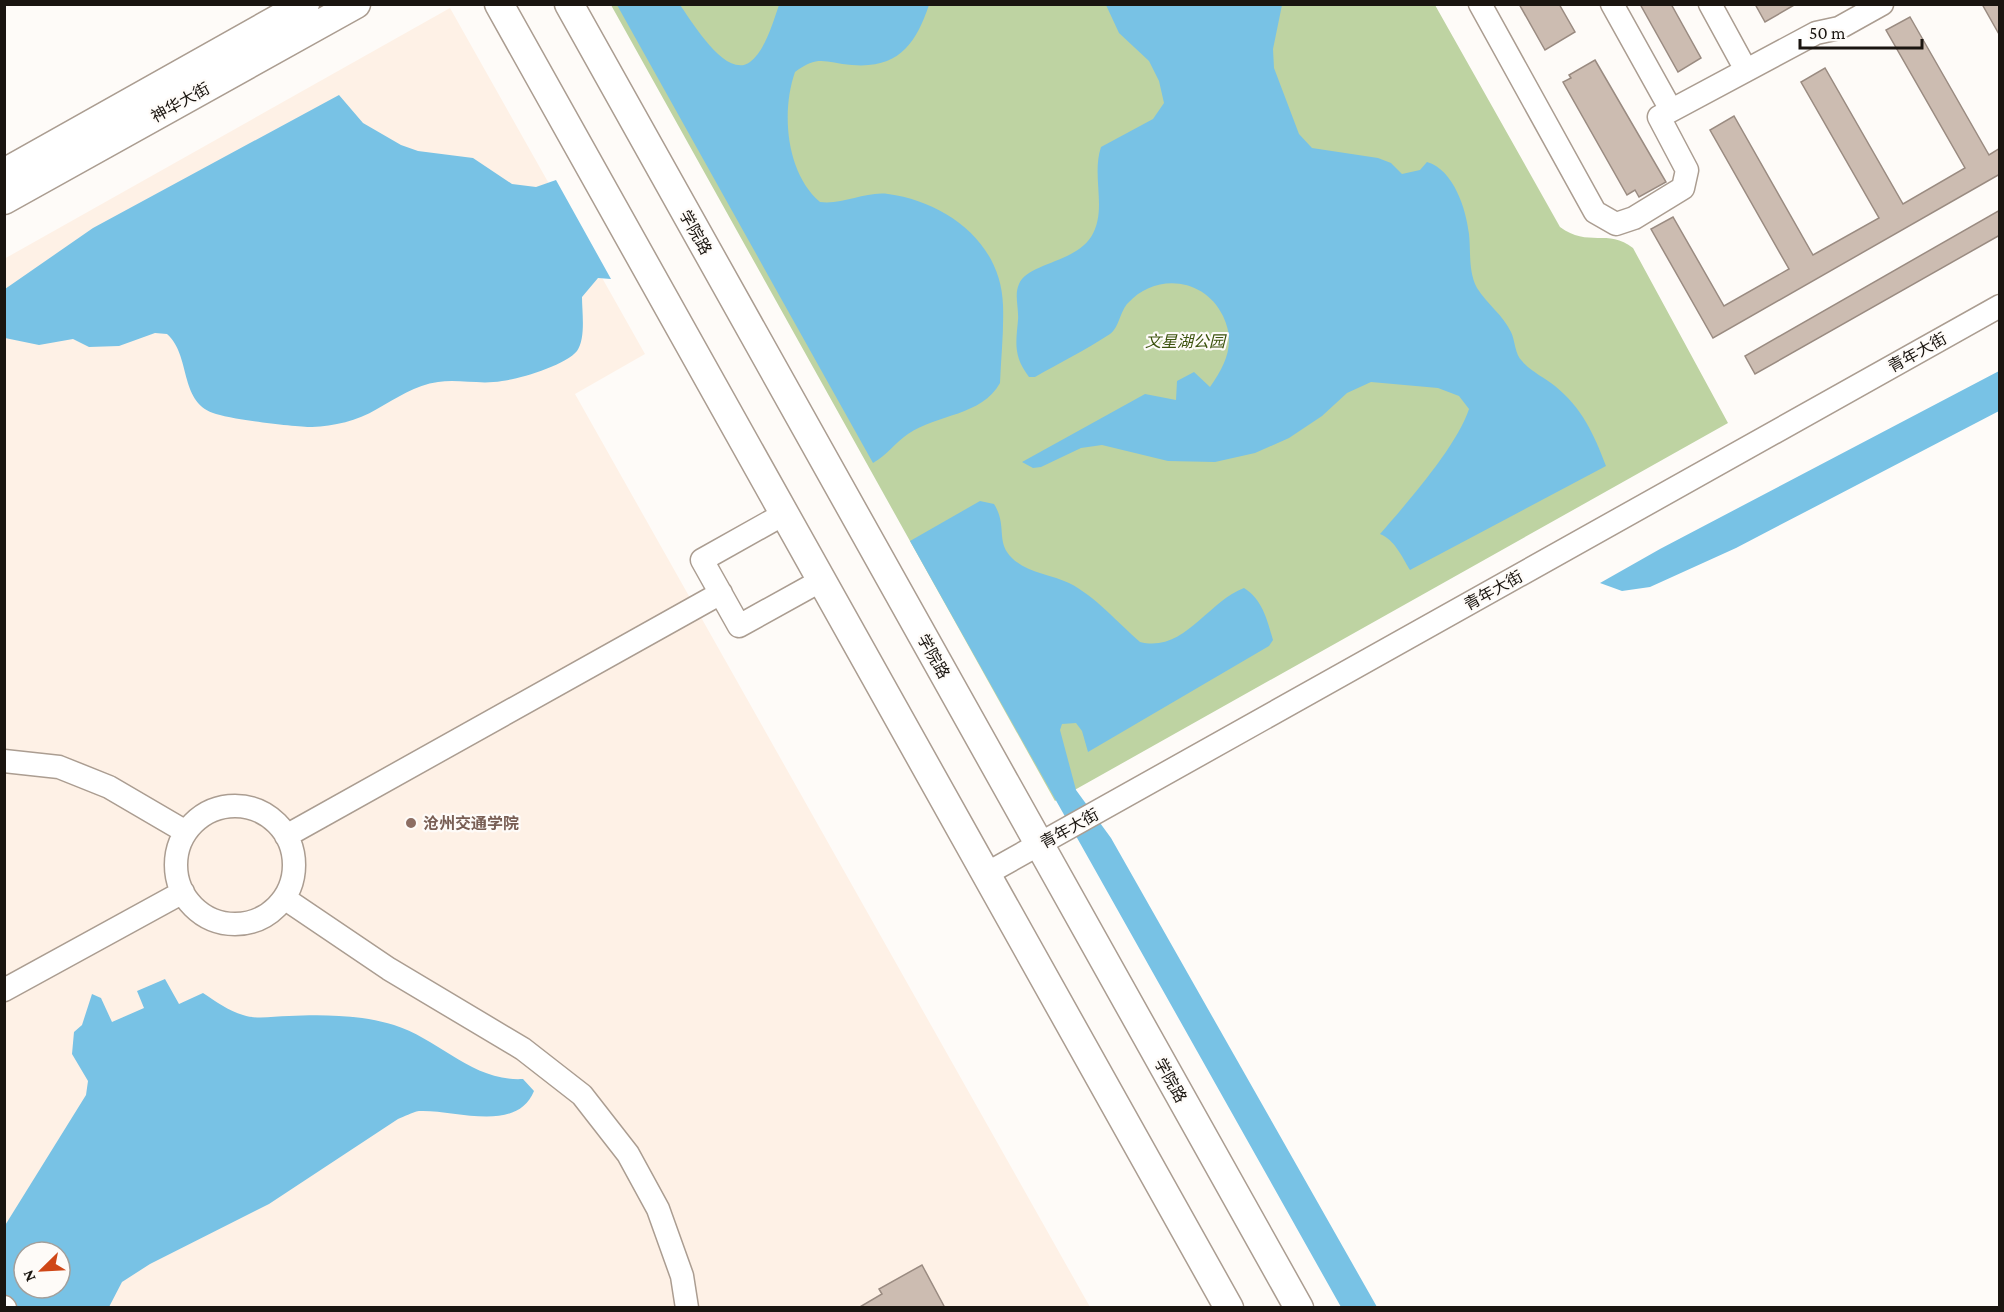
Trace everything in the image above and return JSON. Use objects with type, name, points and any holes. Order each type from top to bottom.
[{"type":"main road","name":"神华大街","points":[[4,173],[305,4]]},
{"type":"main road","name":"神华大街","points":[[4,200],[356,4]]},
{"type":"main road","points":[[500,4],[1229,1308]]},
{"type":"main road","name":"学院路","points":[[569,4],[1299,1308]]},
{"type":"street","points":[[1480,4],[1595,212],[1616,224],[1634,218],[1683,188],[1687,170],[1659,117],[1816,33],[1839,28],[1882,4]]},
{"type":"street","points":[[1612,4],[1671,110]]},
{"type":"street","points":[[1710,4],[1746,70]]},
{"type":"street","name":"青年大街","points":[[986,874],[2000,306]]},
{"type":"street","points":[[784,514],[702,560],[739,626],[822,580]]},
{"type":"street","points":[[286,836],[721,593]]},
{"type":"street","points":[[4,761],[59,767],[110,786],[186,832]]},
{"type":"street","points":[[235,805],[247,807],[268,816],[286,836],[294,866],[284,898],[276,907],[257,920],[234,924],[223,923],[202,914],[183,892],[176,864],[180,842],[186,832],[202,815],[224,807],[235,805]]},
{"type":"street","points":[[4,990],[183,892]]},
{"type":"street","points":[[284,898],[389,969],[523,1048],[582,1095],[628,1154],[658,1209],[682,1276],[687,1308]]},
{"type":"shaded area","name":"沧州交通学院","points":[[450,8],[645,354],[575,394],[1090,1307],[5,1307],[4,259]]},
{"type":"green space","name":"文星湖公园","points":[[611,5],[1435,5],[1560,227],[1570,233],[1589,238],[1615,239],[1633,248],[1728,423],[1055,801]]},
{"type":"water","points":[[617,5],[680,5],[720,56],[730,63],[741,65],[750,62],[760,51],[779,5],[929,5],[911,42],[894,58],[868,65],[816,61],[795,72],[788,105],[790,141],[793,159],[800,175],[820,202],[837,202],[871,194],[910,198],[949,216],[981,244],[1000,282],[1003,305],[1000,383],[992,394],[971,408],[920,427],[873,463]]},
{"type":"water","points":[[1106,5],[1282,5],[1273,49],[1274,68],[1299,134],[1312,148],[1378,158],[1391,163],[1402,174],[1420,170],[1427,162],[1445,173],[1462,202],[1469,234],[1471,268],[1477,288],[1508,326],[1520,358],[1573,403],[1592,432],[1606,466],[1410,570],[1394,545],[1380,534],[1443,457],[1463,424],[1469,409],[1459,396],[1438,388],[1371,382],[1347,393],[1322,416],[1289,438],[1255,453],[1215,462],[1168,461],[1102,445],[1081,448],[1041,467],[1033,468],[1022,462],[1145,394],[1176,400],[1177,381],[1194,372],[1210,387],[1225,362],[1229,344],[1227,326],[1215,303],[1192,287],[1166,283],[1139,293],[1128,303],[1110,334],[1035,377],[1029,377],[1020,362],[1016,343],[1019,284],[1032,271],[1074,252],[1091,237],[1098,216],[1098,158],[1101,147],[1153,119],[1164,103],[1159,81],[1149,61],[1119,33]]},
{"type":"water","points":[[339,95],[363,123],[401,145],[418,151],[473,158],[512,184],[536,187],[556,180],[611,279],[598,278],[582,297],[582,339],[577,351],[563,361],[531,374],[494,382],[446,381],[430,384],[406,392],[362,417],[337,424],[312,427],[232,418],[213,413],[202,407],[190,388],[180,354],[167,334],[155,333],[119,346],[89,347],[73,339],[39,345],[5,338],[5,289],[93,228]]},
{"type":"water","points":[[1999,371],[1999,411],[1736,548],[1650,587],[1622,591],[1600,583],[1660,549]]},
{"type":"water","points":[[980,501],[994,504],[998,511],[1004,547],[1013,559],[1036,572],[1079,588],[1140,642],[1156,643],[1170,640],[1195,624],[1218,604],[1244,588],[1260,604],[1273,640],[1269,646],[1088,752],[1082,731],[1076,723],[1062,724],[1060,730],[1076,790],[1111,838],[1377,1307],[1341,1307],[910,541]]},
{"type":"water","points":[[165,979],[179,1004],[203,993],[238,1013],[260,1018],[328,1015],[382,1022],[410,1031],[488,1074],[523,1079],[534,1091],[526,1104],[514,1112],[499,1116],[419,1111],[398,1119],[269,1204],[150,1264],[122,1282],[109,1307],[5,1307],[4,1227],[86,1095],[88,1081],[72,1054],[74,1032],[82,1025],[92,994],[101,998],[112,1022],[144,1008],[137,991]]},
{"type":"building","points":[[1519,4],[1559,4],[1575,32],[1545,50]]},
{"type":"building","points":[[1640,4],[1671,4],[1701,58],[1678,72]]},
{"type":"building","points":[[1755,4],[1796,4],[1765,22]]},
{"type":"building","points":[[1982,4],[2000,4],[2000,36]]},
{"type":"building","points":[[1910,17],[1989,155],[2000,148],[2000,174],[1713,338],[1651,229],[1673,217],[1724,306],[1789,269],[1710,130],[1734,116],[1813,255],[1879,218],[1801,82],[1825,68],[1903,204],[1965,168],[1886,30]]},
{"type":"building","points":[[1595,60],[1666,182],[1639,197],[1635,190],[1627,195],[1563,82],[1571,78],[1569,75]]},
{"type":"building","points":[[2000,210],[2000,235],[1755,374],[1745,356]]},
{"type":"building","points":[[922,1265],[945,1308],[858,1308],[882,1294],[879,1289]]},
{"type":"place","name":"沧州交通学院","points":[[411,823]]}]
